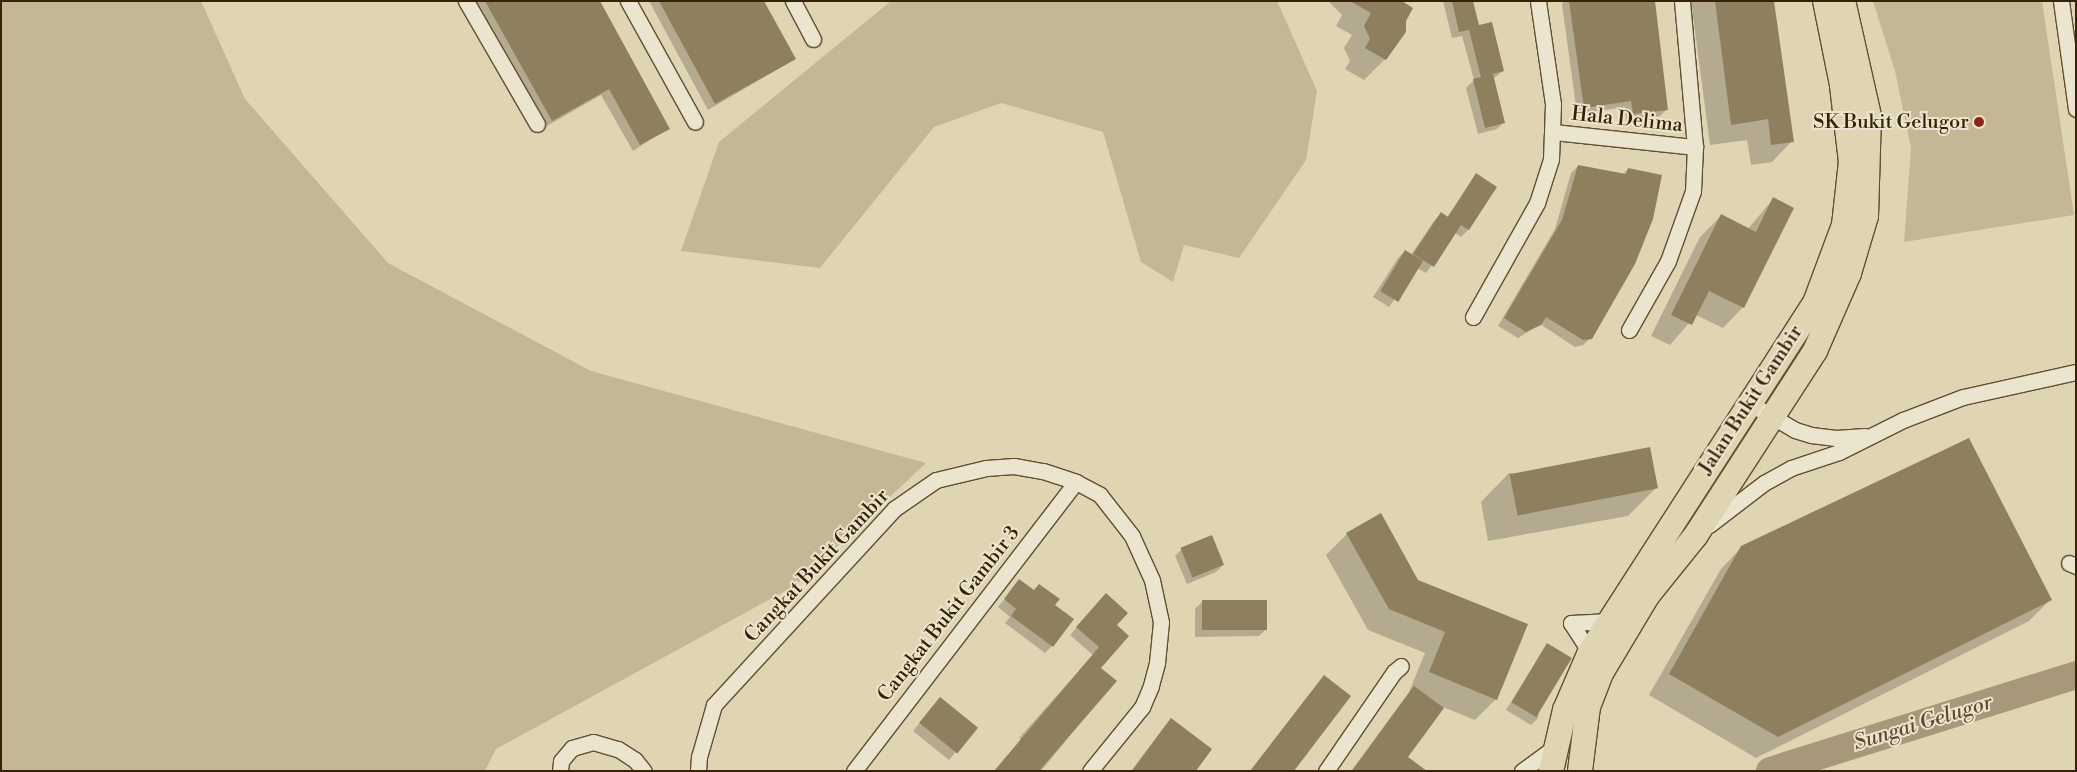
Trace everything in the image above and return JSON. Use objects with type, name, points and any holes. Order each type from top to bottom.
[{"type":"main road","name":"Jalan Bukit Gambir","points":[[1551,771],[1565,710],[1590,652],[1749,403],[1815,304],[1844,225],[1851,162],[1842,85],[1824,1]]},
{"type":"main road","name":"Jalan Bukit Gambir","points":[[1580,771],[1588,707],[1602,673],[1647,596],[1696,535],[1815,351],[1849,273],[1866,216],[1869,116],[1843,1]]},
{"type":"street","points":[[466,1],[537,124]]},
{"type":"street","points":[[628,1],[695,122]]},
{"type":"street","points":[[793,1],[813,39]]},
{"type":"street","points":[[1473,317],[1537,203],[1551,159],[1554,132],[1538,1]]},
{"type":"street","points":[[1629,330],[1653,291],[1680,233],[1693,190],[1695,147],[1682,1]]},
{"type":"street","points":[[2061,1],[2076,109]]},
{"type":"street","name":"Hala Delima","points":[[1554,132],[1695,147]]},
{"type":"street","points":[[1696,535],[1764,483],[1791,468],[1840,452],[1902,420],[1963,397],[2076,372]]},
{"type":"street","points":[[1749,403],[1773,418],[1812,435],[1836,438],[1876,435]]},
{"type":"street","name":"Cangkat Bukit Gambir","points":[[698,771],[699,757],[714,705],[894,509],[936,480],[986,468],[1014,466],[1042,470],[1076,482],[1100,495],[1132,536],[1152,580],[1161,622],[1157,663],[1142,707],[1090,771]]},
{"type":"street","name":"Cangkat Bukit Gambir 3","points":[[854,771],[1076,482]]},
{"type":"street","points":[[1590,652],[1571,623],[1610,621]]},
{"type":"street","points":[[1326,771],[1382,694],[1394,672],[1401,666]]},
{"type":"street","points":[[560,771],[561,761],[572,748],[593,742],[618,749],[635,760],[644,771]]},
{"type":"street","points":[[1522,771],[1555,747]]},
{"type":"shaded area","points":[[1,1],[201,1],[245,99],[388,263],[591,371],[926,463],[796,585],[496,749],[485,771],[1,771]]},
{"type":"shaded area","points":[[891,1],[1277,1],[1317,91],[1306,160],[1239,258],[1184,245],[1173,282],[1141,262],[1103,132],[1001,103],[934,127],[820,268],[681,251],[719,142]]},
{"type":"shaded area","name":"SK Bukit Gelugor","points":[[1873,1],[2042,1],[2074,215],[1904,242],[1911,148],[1895,71]]},
{"type":"building","points":[[485,1],[600,1],[670,129],[640,145],[609,89],[552,121]]},
{"type":"building","points":[[659,1],[764,1],[796,59],[715,104]]},
{"type":"building","points":[[1350,1],[1402,1],[1413,8],[1406,21],[1406,32],[1386,60],[1365,48],[1370,39],[1364,26],[1371,13]]},
{"type":"building","points":[[1452,1],[1473,1],[1479,25],[1492,22],[1504,71],[1493,74],[1505,123],[1485,128],[1473,79],[1481,77],[1469,30],[1459,32]]},
{"type":"building","points":[[1569,1],[1655,1],[1668,110],[1633,114],[1631,101],[1584,108]]},
{"type":"building","points":[[1715,1],[1774,1],[1794,142],[1771,145],[1768,119],[1731,125]]},
{"type":"building","points":[[1578,165],[1626,174],[1628,168],[1662,175],[1653,219],[1635,264],[1592,339],[1583,340],[1546,317],[1541,325],[1526,332],[1504,318],[1562,220]]},
{"type":"building","points":[[1476,173],[1497,187],[1469,230],[1461,225],[1434,267],[1413,254],[1441,212],[1448,217]]},
{"type":"building","points":[[1773,197],[1794,208],[1744,308],[1709,291],[1692,325],[1671,315],[1721,214],[1756,232]]},
{"type":"building","points":[[1405,250],[1423,261],[1398,302],[1380,291]]},
{"type":"building","points":[[1969,438],[2052,600],[1778,737],[1669,674],[1741,546]]},
{"type":"building","points":[[1650,447],[1658,488],[1518,516],[1510,474]]},
{"type":"building","points":[[1381,513],[1418,580],[1528,624],[1497,700],[1429,672],[1445,632],[1389,609],[1346,533]]},
{"type":"building","points":[[1212,535],[1224,565],[1192,577],[1180,548]]},
{"type":"building","points":[[1019,579],[1034,590],[1039,584],[1060,599],[1055,605],[1074,619],[1053,647],[1011,616],[1016,609],[1004,599]]},
{"type":"building","points":[[1106,593],[1128,613],[1117,625],[1129,636],[1101,668],[1117,681],[1039,771],[994,771],[1099,647],[1076,627]]},
{"type":"building","points":[[1202,600],[1267,600],[1267,630],[1202,630]]},
{"type":"building","points":[[1547,643],[1572,658],[1536,717],[1511,702]]},
{"type":"building","points":[[1324,675],[1351,696],[1294,771],[1250,771]]},
{"type":"building","points":[[1414,686],[1444,708],[1408,757],[1427,771],[1352,771]]},
{"type":"building","points":[[940,697],[978,728],[957,753],[919,723]]},
{"type":"building","points":[[1171,718],[1212,749],[1196,771],[1132,771]]},
{"type":"waterway","name":"Sungai Gelugor","points":[[1770,771],[2076,675]]},
{"type":"place","name":"SK Bukit Gelugor","points":[[1979,122]]}]
